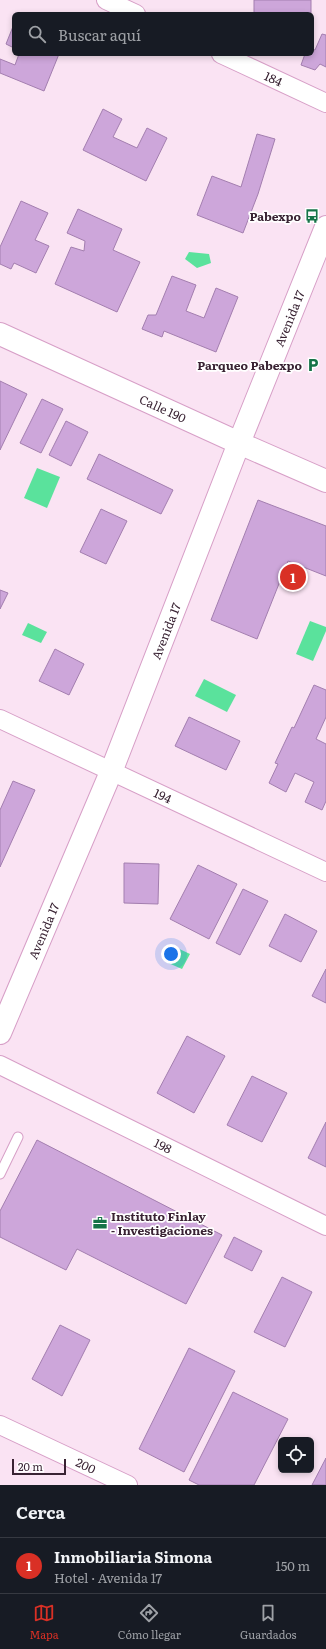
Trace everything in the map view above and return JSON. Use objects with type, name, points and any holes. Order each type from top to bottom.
[{"type":"street","points":[[106,0],[132,12]]},
{"type":"street","name":"184","points":[[225,56],[326,103]]},
{"type":"street","name":"Avenida 17","points":[[0,1033],[111,772],[239,444],[326,227]]},
{"type":"street","name":"Calle 190","points":[[0,334],[239,444],[326,480]]},
{"type":"street","name":"194","points":[[0,719],[326,872]]},
{"type":"street","name":"198","points":[[0,1065],[326,1226]]},
{"type":"street","name":"200","points":[[0,1425],[128,1485]]},
{"type":"lane","points":[[0,1174],[18,1137]]},
{"type":"shaded area","points":[[189,252],[209,254],[211,263],[197,268],[185,259]]},
{"type":"shaded area","points":[[37,468],[60,477],[47,508],[24,498]]},
{"type":"shaded area","points":[[310,621],[326,627],[326,631],[313,661],[296,654]]},
{"type":"shaded area","points":[[28,623],[47,632],[41,643],[22,635]]},
{"type":"shaded area","points":[[204,679],[236,695],[227,712],[195,696]]},
{"type":"shaded area","points":[[173,946],[190,954],[182,969],[166,962]]},
{"type":"building","points":[[254,0],[311,0],[311,12],[254,12]]},
{"type":"building","points":[[12,29],[12,47],[6,44]]},
{"type":"building","points":[[322,34],[326,35],[326,67],[320,64],[315,70],[301,65],[304,56],[314,56]]},
{"type":"building","points":[[18,56],[58,56],[44,91],[0,73],[0,59],[15,65]]},
{"type":"building","points":[[103,109],[122,119],[113,137],[137,148],[147,128],[167,138],[146,181],[83,150]]},
{"type":"building","points":[[257,134],[275,139],[258,194],[243,233],[197,215],[212,176],[241,187]]},
{"type":"building","points":[[21,201],[48,213],[35,240],[49,246],[36,273],[14,263],[11,269],[0,264],[0,247]]},
{"type":"building","points":[[78,209],[122,229],[113,250],[140,262],[117,312],[55,284],[71,247],[84,251],[85,241],[67,233]]},
{"type":"building","points":[[172,276],[196,285],[186,311],[204,318],[216,288],[238,297],[216,352],[164,331],[162,337],[142,329],[148,315],[156,315]]},
{"type":"building","points":[[0,381],[27,394],[0,450]]},
{"type":"building","points":[[42,399],[63,409],[41,453],[20,443]]},
{"type":"building","points":[[66,421],[88,432],[71,466],[49,455]]},
{"type":"building","points":[[99,454],[173,490],[161,514],[87,479]]},
{"type":"building","points":[[258,500],[326,526],[326,576],[288,561],[257,639],[211,620]]},
{"type":"building","points":[[101,509],[127,521],[106,564],[80,552]]},
{"type":"building","points":[[0,590],[8,593],[0,609]]},
{"type":"building","points":[[55,649],[84,664],[69,695],[39,681]]},
{"type":"building","points":[[314,685],[326,690],[326,717],[316,739],[326,744],[326,801],[322,810],[305,802],[314,782],[295,773],[286,792],[269,783],[278,764],[275,763],[292,727],[294,728]]},
{"type":"building","points":[[189,717],[240,741],[226,770],[175,746]]},
{"type":"building","points":[[13,781],[35,790],[0,867],[0,810]]},
{"type":"building","points":[[124,863],[159,864],[158,904],[124,903]]},
{"type":"building","points":[[198,865],[237,884],[209,939],[170,919]]},
{"type":"building","points":[[243,889],[268,901],[240,955],[216,943]]},
{"type":"building","points":[[285,914],[317,931],[301,962],[269,946]]},
{"type":"building","points":[[326,969],[326,1003],[312,996]]},
{"type":"building","points":[[187,1036],[225,1056],[194,1113],[157,1093]]},
{"type":"building","points":[[252,1076],[287,1093],[262,1142],[227,1125]]},
{"type":"building","points":[[326,1122],[326,1167],[308,1158]]},
{"type":"building","name":"Instituto Finlay - Investigaciones","points":[[37,1140],[222,1235],[186,1304],[77,1249],[66,1270],[0,1237],[0,1211]]},
{"type":"building","points":[[234,1237],[262,1251],[252,1271],[224,1257]]},
{"type":"building","points":[[282,1277],[312,1292],[285,1347],[254,1332]]},
{"type":"building","points":[[60,1325],[90,1340],[62,1396],[32,1379]]},
{"type":"building","points":[[189,1348],[235,1371],[184,1472],[139,1449]]},
{"type":"building","points":[[233,1392],[288,1419],[254,1485],[199,1485],[189,1480]]},
{"type":"building","points":[[326,1458],[326,1485],[312,1485]]},
{"type":"place","name":"Pabexpo","points":[[312,216]]},
{"type":"place","name":"Parqueo Pabexpo","points":[[313,365]]},
{"type":"place","name":"Inmobiliaria Simona","points":[[293,577]]},
{"type":"place","name":"Instituto Finlay - Investigaciones","points":[[100,1223]]}]
